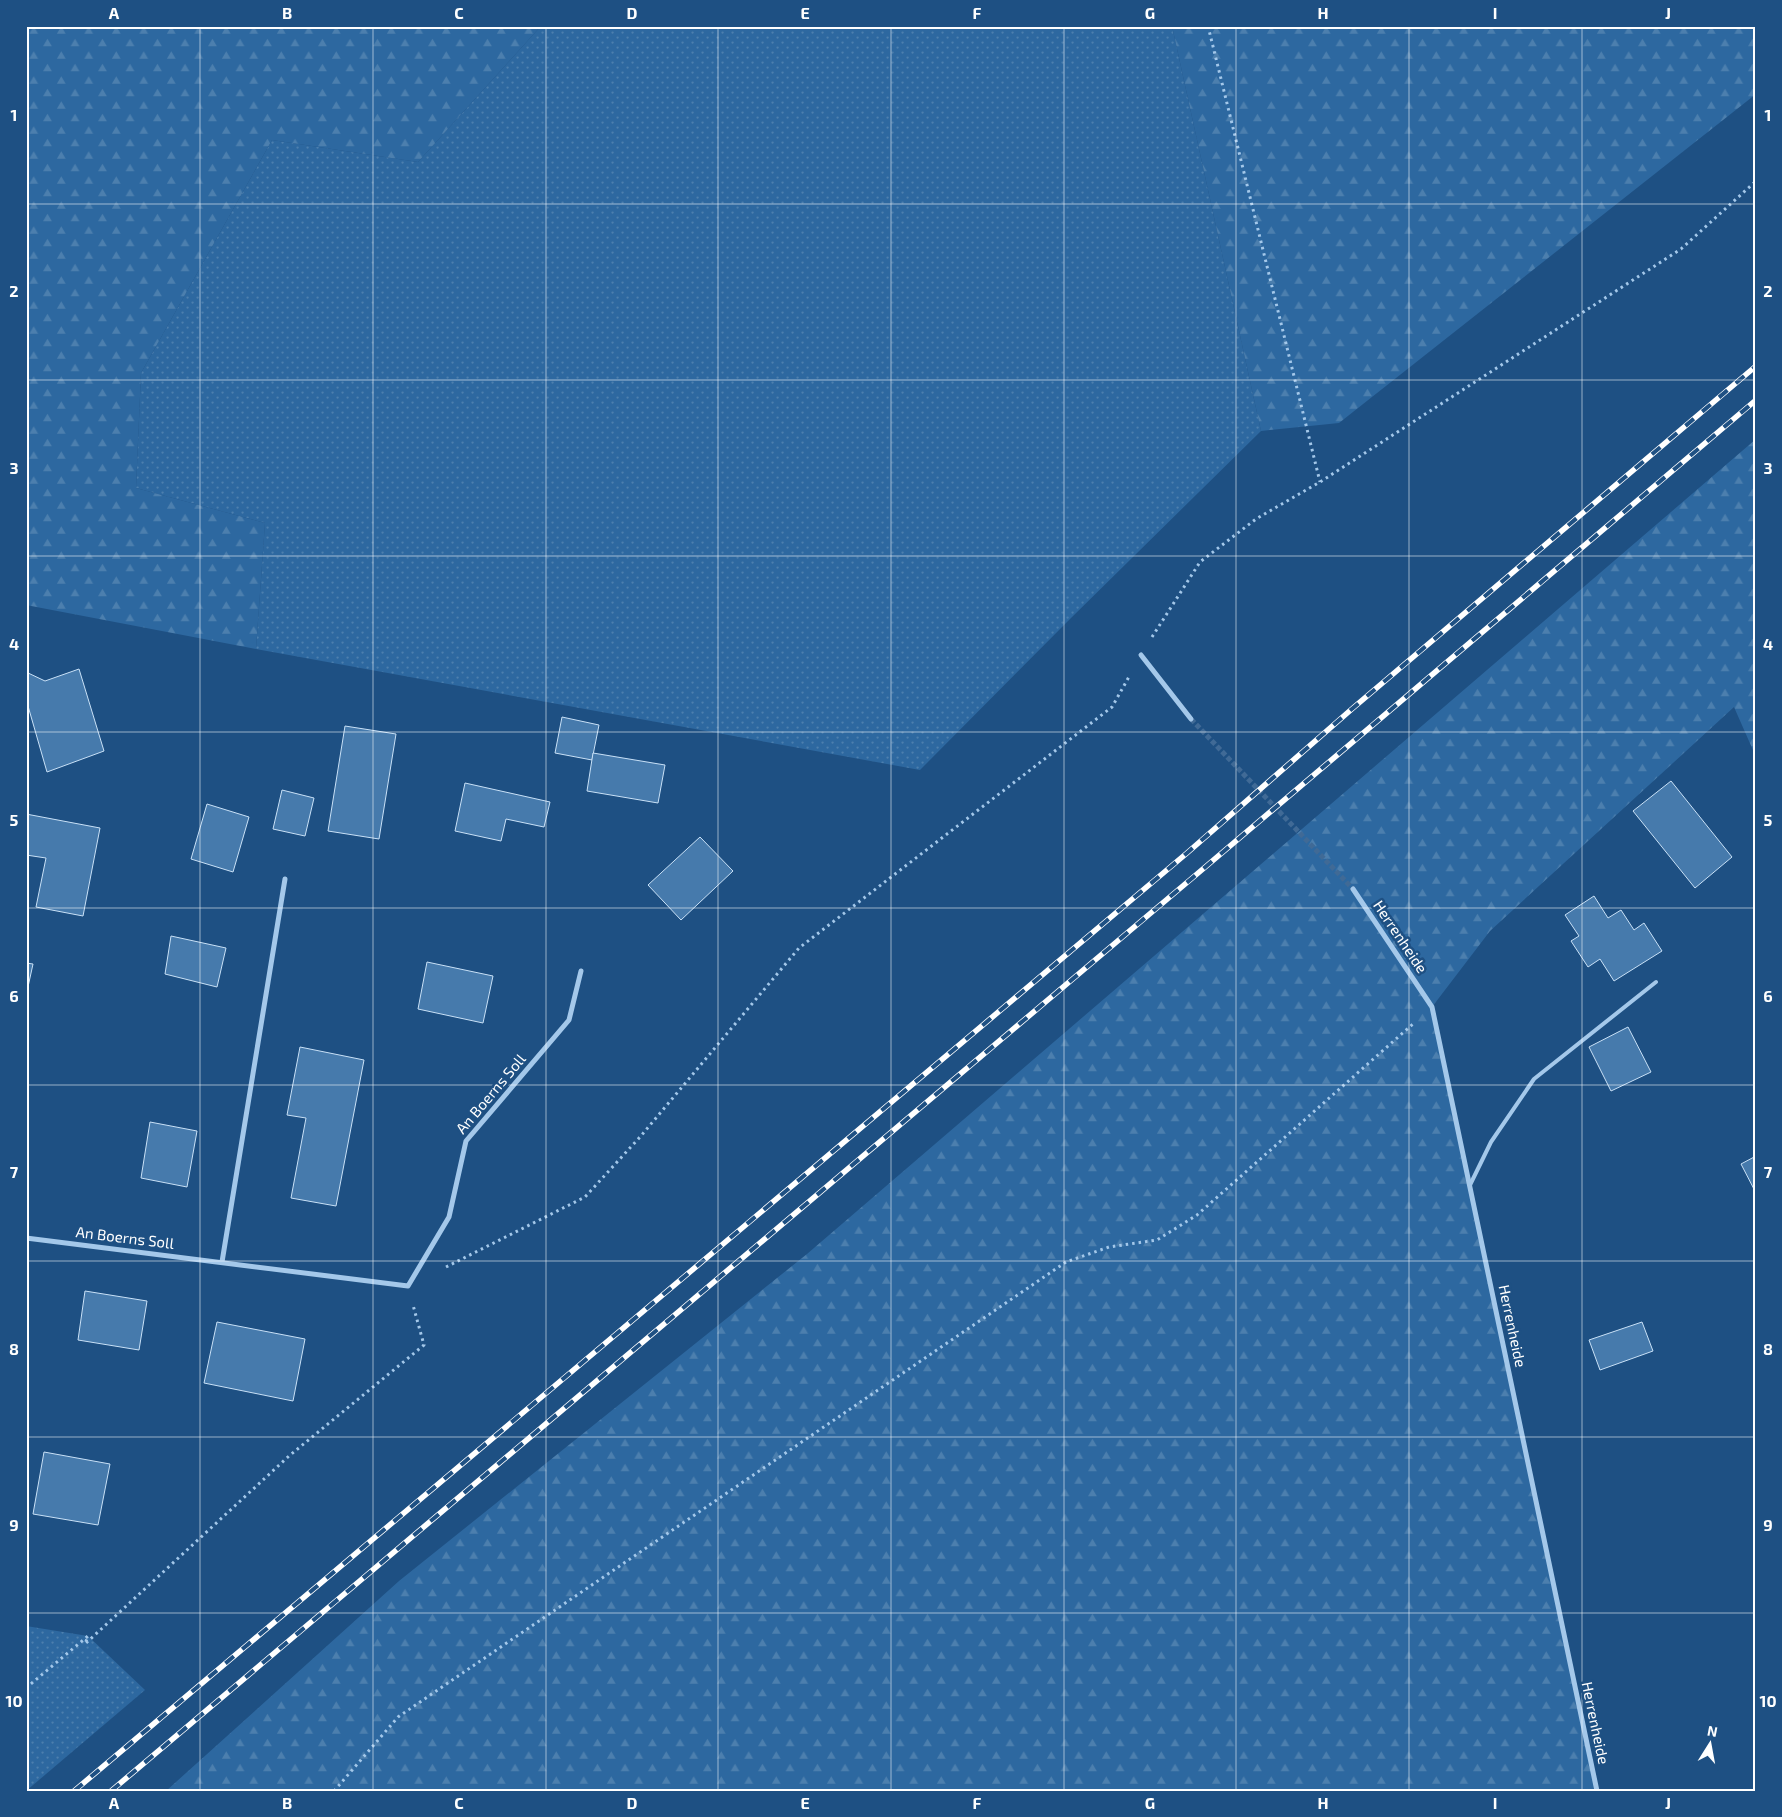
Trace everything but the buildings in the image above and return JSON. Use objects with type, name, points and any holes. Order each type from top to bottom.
[{"type":"street","points":[[1141,655],[1191,719]]},
{"type":"street","points":[[222,1262],[285,879]]},
{"type":"street","name":"Herrenheide","points":[[1353,889],[1432,1007],[1597,1791]]},
{"type":"street","name":"An Boerns Soll","points":[[26,1238],[408,1286],[449,1217],[466,1141],[570,1020],[581,970]]},
{"type":"lane","points":[[1470,1185],[1491,1142],[1534,1079],[1656,982]]},
{"type":"path","points":[[1208,26],[1320,482]]},
{"type":"path","points":[[444,1268],[585,1197],[640,1137],[799,948],[1112,707],[1141,655],[1200,562],[1256,520],[1320,482],[1681,249],[1756,181]]},
{"type":"path","points":[[334,1791],[398,1716],[1066,1262],[1108,1247],[1157,1240],[1197,1214],[1432,1007]]},
{"type":"path","points":[[26,1688],[88,1636],[85,1644],[290,1456],[424,1345],[408,1286]]},
{"type":"green space","points":[[26,26],[541,26],[418,162],[272,140],[141,373],[136,488],[265,523],[256,649],[26,605]]},
{"type":"green space","points":[[541,26],[1172,26],[1261,431],[920,770],[256,649],[265,523],[136,488],[141,373],[272,140],[418,162]]},
{"type":"green space","points":[[1172,26],[1756,26],[1756,94],[1339,423],[1261,431]]},
{"type":"green space","points":[[1756,439],[1756,757],[1734,707],[1490,931],[1432,1007],[1597,1791],[166,1791],[399,1581],[807,1254]]},
{"type":"green space","points":[[26,1626],[88,1636],[145,1690],[26,1791]]},
{"type":"tunnel","points":[[1191,719],[1353,889]]},
{"type":"railway","points":[[74,1791],[1187,853],[1353,708],[1756,366]]},
{"type":"railway","points":[[111,1791],[1756,400]]}]
